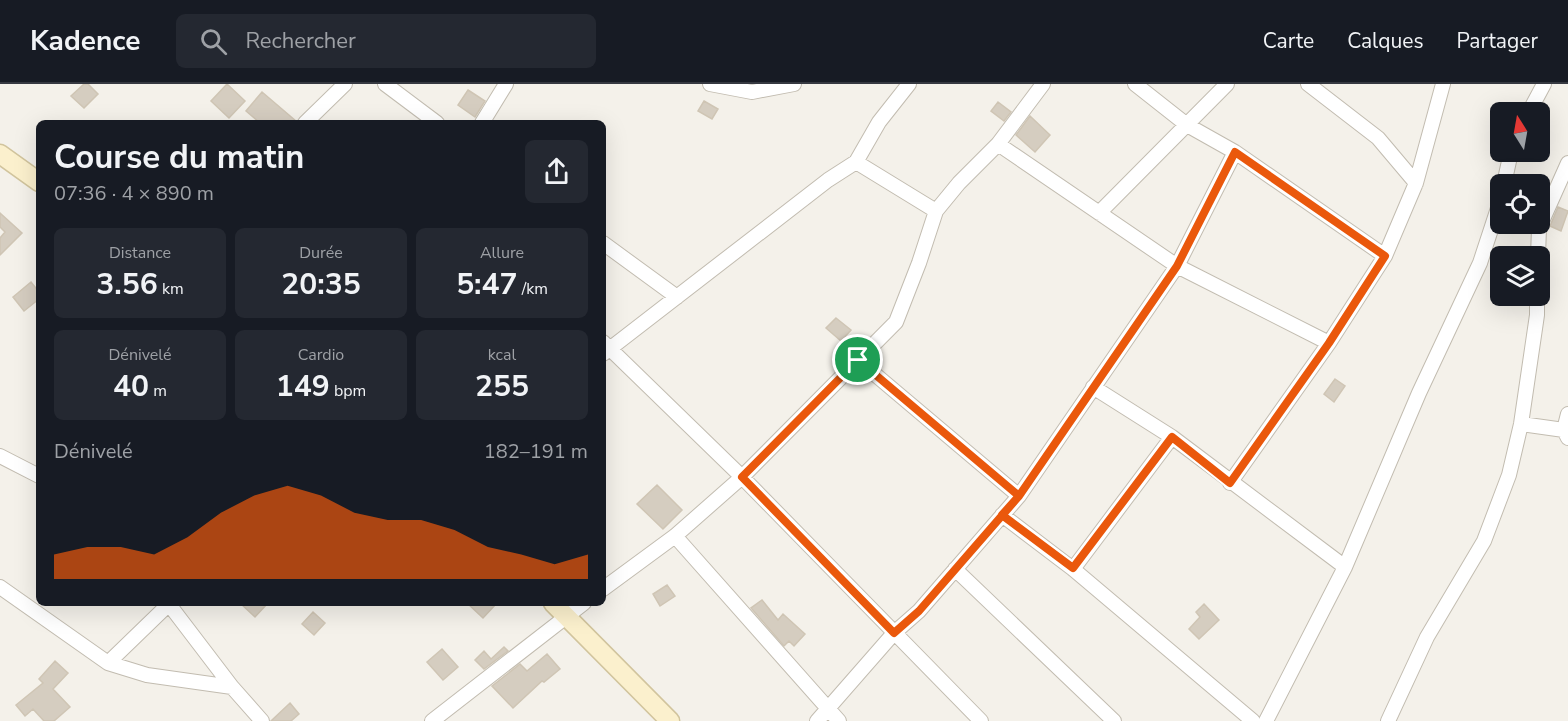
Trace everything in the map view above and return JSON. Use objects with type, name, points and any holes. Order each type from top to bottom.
[{"type":"street","points":[[308,120],[345,84]]},
{"type":"street","points":[[385,84],[433,120]]},
{"type":"street","points":[[484,120],[506,84]]},
{"type":"street","points":[[710,84],[753,92],[794,84]]},
{"type":"street","points":[[909,84],[879,122],[856,162],[828,180],[677,297],[606,348],[742,477],[981,721]]},
{"type":"street","points":[[606,587],[675,536],[742,477],[896,322],[936,212],[959,183],[998,144],[1043,84]]},
{"type":"street","points":[[1135,84],[1187,125],[1235,152],[1385,256]]},
{"type":"street","points":[[1100,213],[1227,84]]},
{"type":"street","points":[[1230,483],[1329,343],[1385,256],[1416,183],[1443,84]]},
{"type":"street","points":[[1534,102],[1544,84]]},
{"type":"street","points":[[1317,87],[1378,138],[1416,183]]},
{"type":"street","points":[[998,144],[1177,266],[1329,343]]},
{"type":"street","points":[[817,721],[894,633],[919,611],[1019,496],[1177,266],[1235,152]]},
{"type":"street","points":[[0,154],[36,180]]},
{"type":"street","points":[[856,162],[936,212]]},
{"type":"street","points":[[1538,246],[1539,228],[1568,163]]},
{"type":"street","points":[[1266,721],[1345,567],[1419,393],[1480,263],[1490,232]]},
{"type":"street","points":[[606,245],[677,297]]},
{"type":"street","points":[[1388,721],[1427,637],[1484,541],[1509,475],[1521,424],[1537,306]]},
{"type":"street","points":[[858,360],[1019,496]]},
{"type":"street","points":[[1093,387],[1172,437],[1230,483],[1345,567]]},
{"type":"street","points":[[1521,424],[1566,434],[1568,414]]},
{"type":"street","points":[[1073,568],[1172,437]]},
{"type":"street","points":[[0,456],[36,474]]},
{"type":"street","points":[[1002,515],[1073,568],[1252,721]]},
{"type":"street","points":[[675,536],[839,721]]},
{"type":"street","points":[[955,569],[1114,721]]},
{"type":"street","points":[[0,587],[108,663],[147,675],[232,687]]},
{"type":"street","points":[[108,663],[166,606]]},
{"type":"street","points":[[171,606],[232,687],[262,721]]},
{"type":"street","points":[[432,721],[560,610],[670,721]]},
{"type":"building","points":[[84,84],[88,84],[98,94],[84,108],[71,96]]},
{"type":"building","points":[[227,84],[245,101],[229,118],[211,101]]},
{"type":"building","points":[[468,90],[485,101],[475,117],[458,105]]},
{"type":"building","points":[[262,92],[295,120],[256,120],[246,111]]},
{"type":"building","points":[[704,101],[718,109],[712,119],[698,111]]},
{"type":"building","points":[[998,102],[1011,112],[1004,121],[991,111]]},
{"type":"building","points":[[1030,116],[1050,135],[1035,152],[1016,135]]},
{"type":"building","points":[[1558,207],[1568,211],[1561,231],[1550,226]]},
{"type":"building","points":[[0,213],[22,233],[0,255],[0,238],[5,232],[0,227]]},
{"type":"building","points":[[31,282],[36,288],[36,301],[24,311],[13,297]]},
{"type":"building","points":[[836,318],[851,330],[841,341],[826,328]]},
{"type":"building","points":[[1335,379],[1345,386],[1334,402],[1324,394]]},
{"type":"building","points":[[657,485],[682,510],[663,529],[637,504]]},
{"type":"building","points":[[667,585],[675,596],[660,606],[653,594]]},
{"type":"building","points":[[762,600],[778,620],[783,614],[805,634],[794,646],[789,641],[784,646],[751,608]]},
{"type":"building","points":[[1204,604],[1219,620],[1199,639],[1189,629],[1200,617],[1196,612]]},
{"type":"building","points":[[243,606],[265,606],[255,617]]},
{"type":"building","points":[[470,606],[494,606],[483,618]]},
{"type":"building","points":[[313,612],[325,623],[314,635],[302,624]]},
{"type":"building","points":[[504,647],[508,651],[484,669],[475,660],[484,651],[491,659]]},
{"type":"building","points":[[442,649],[458,667],[443,680],[427,662]]},
{"type":"building","points":[[547,654],[560,669],[544,682],[542,681],[513,708],[492,686],[520,664],[527,671]]},
{"type":"building","points":[[55,661],[68,673],[53,689],[70,707],[54,721],[44,721],[33,709],[25,716],[16,705],[43,683],[39,679]]},
{"type":"building","points":[[290,703],[299,714],[291,721],[271,721]]},
{"type":"route","points":[[858,360],[742,477],[894,633],[919,611],[1019,496],[1177,266],[1235,152],[1385,256],[1329,343],[1230,483],[1172,437],[1073,568],[1002,515],[1019,496],[858,360]]}]
